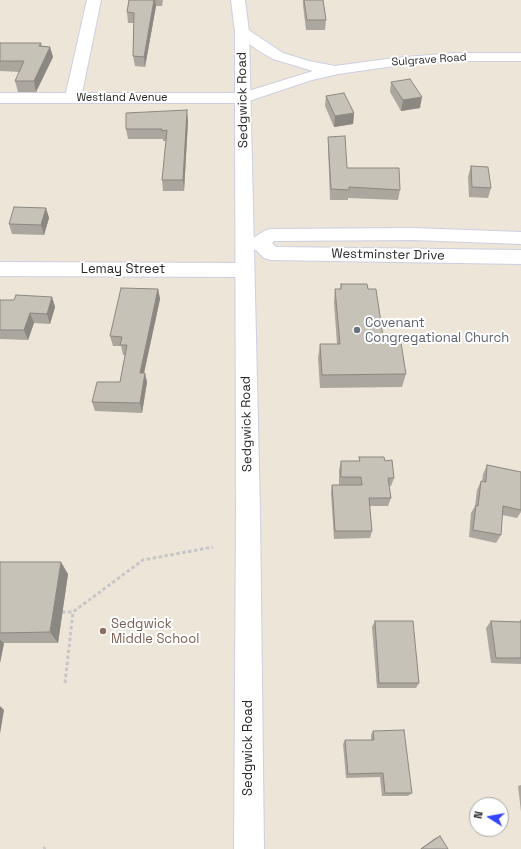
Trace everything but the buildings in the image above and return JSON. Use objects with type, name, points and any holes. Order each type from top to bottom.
[{"type":"street","points":[[73,98],[94,0]]},
{"type":"street","name":"Sedgwick Road","points":[[238,0],[242,32],[243,98],[252,244],[245,270],[248,510],[249,849]]},
{"type":"street","name":"Sulgrave Road","points":[[242,32],[278,56],[307,65],[338,70]]},
{"type":"street","name":"Sulgrave Road","points":[[243,98],[308,76],[338,70],[394,62],[455,58],[521,57]]},
{"type":"street","name":"Westland Avenue","points":[[0,98],[243,98]]},
{"type":"street","name":"Westminster Drive","points":[[252,244],[270,235],[413,234],[521,238]]},
{"type":"street","name":"Westminster Drive","points":[[252,244],[271,253],[521,257]]},
{"type":"street","name":"Lemay Street","points":[[0,269],[245,270]]},
{"type":"path","points":[[62,612],[73,612],[143,560],[213,547]]},
{"type":"path","points":[[64,683],[73,612]]},
{"type":"place","name":"Covenant Congregational Church","points":[[357,330]]},
{"type":"place","name":"Sedgwick Middle School","points":[[103,631]]}]
